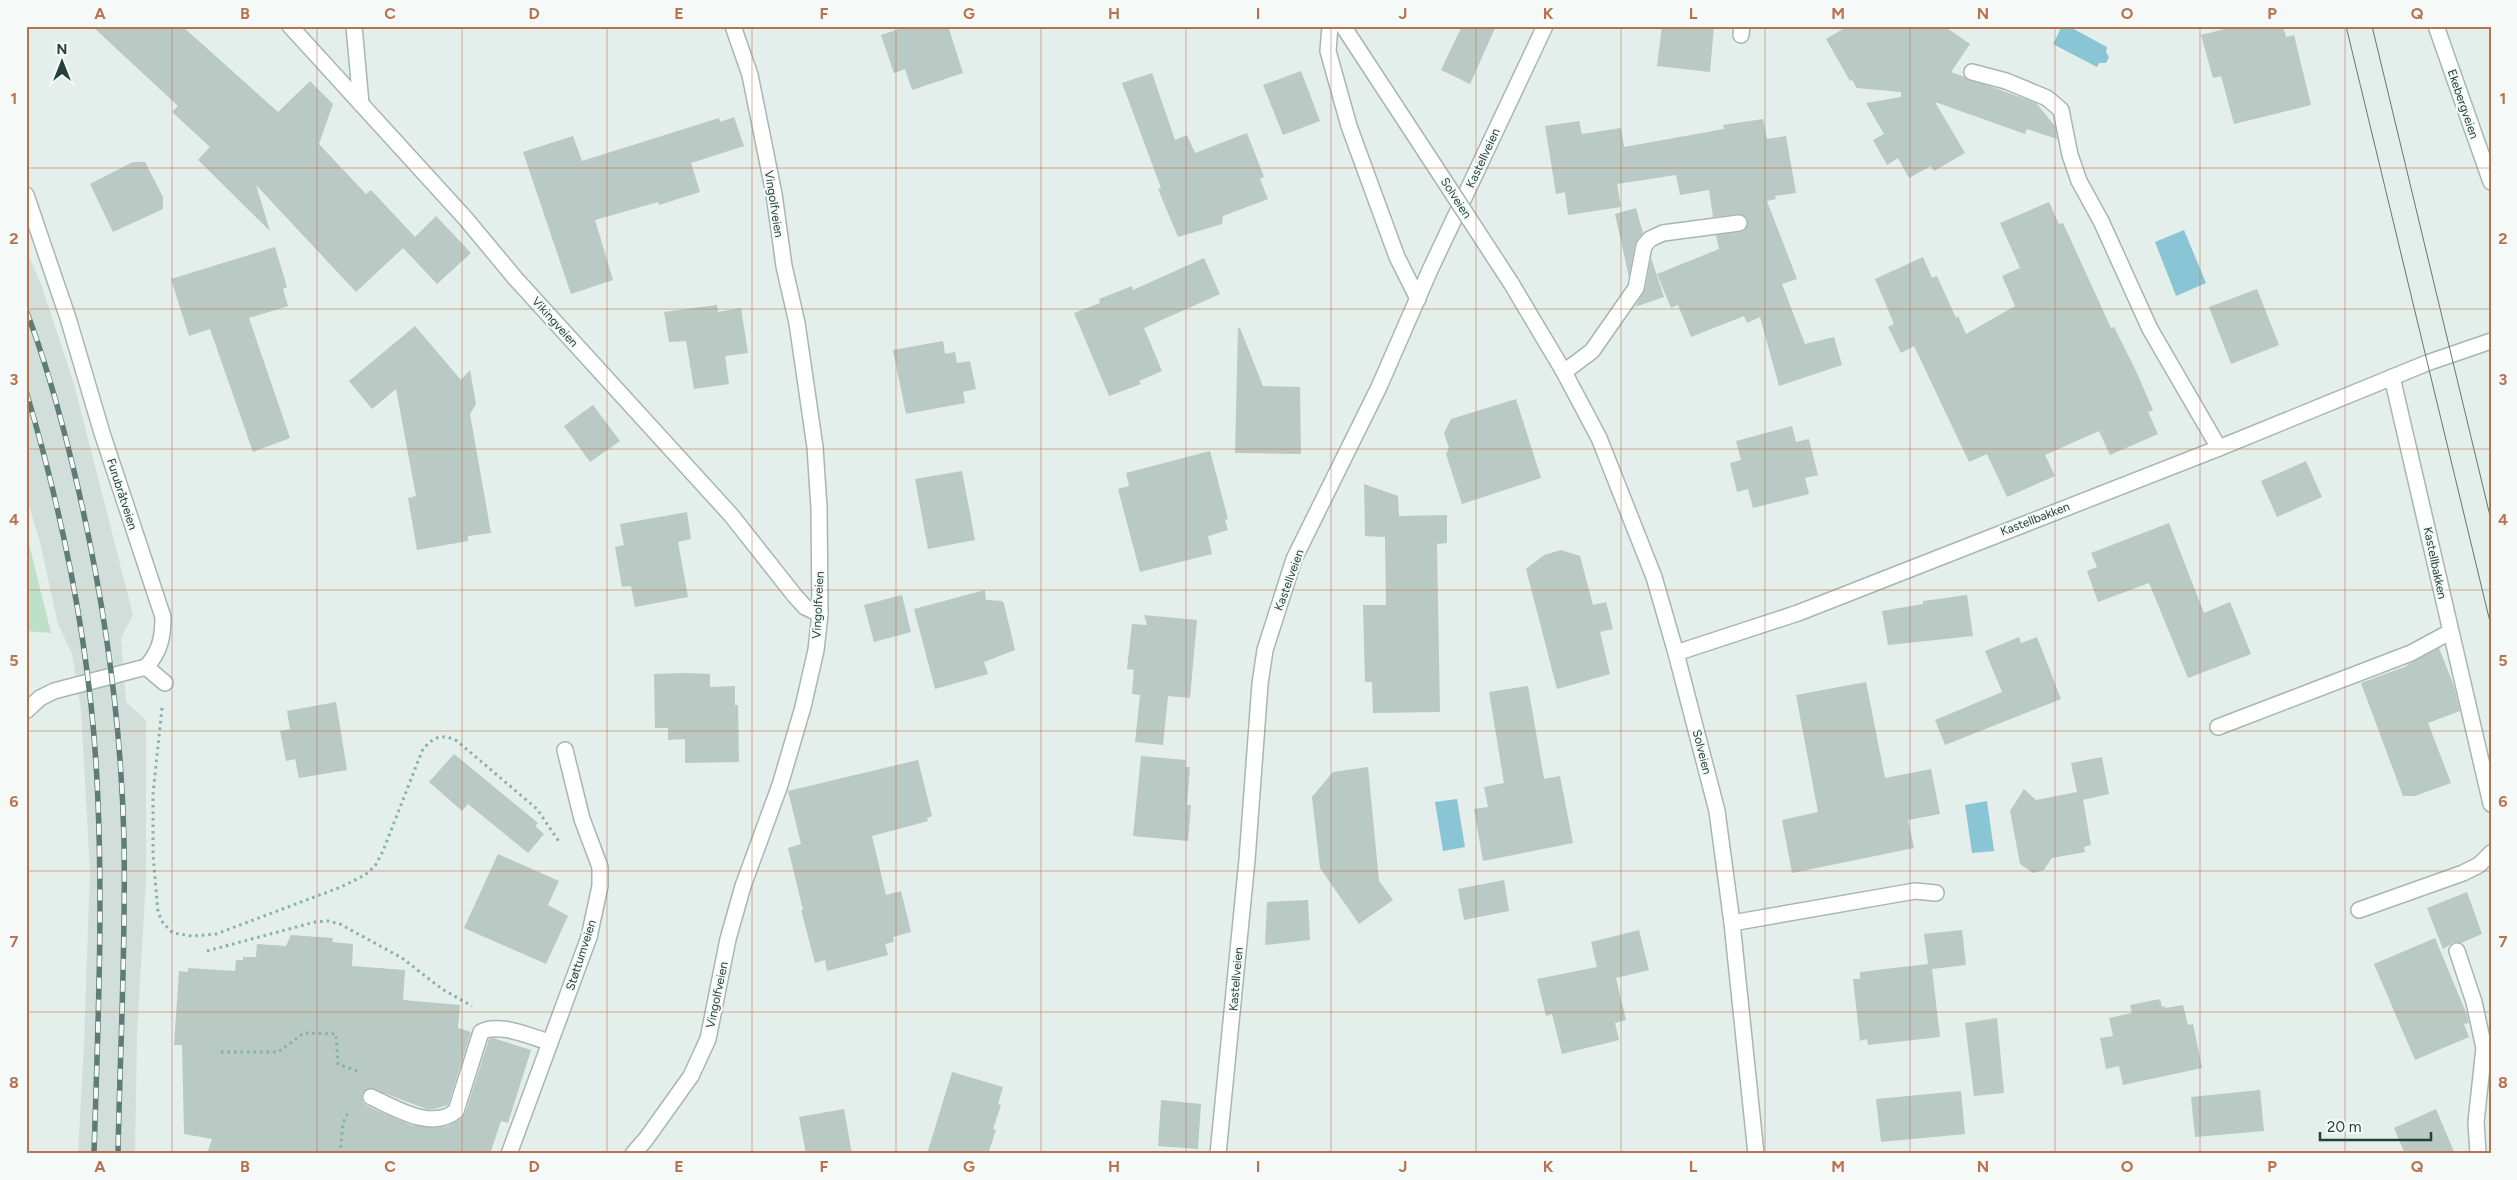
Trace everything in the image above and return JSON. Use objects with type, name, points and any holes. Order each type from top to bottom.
[{"type":"street","name":"Vikingveien","points":[[290,26],[466,219],[515,278],[731,515],[795,596],[805,607],[820,614]]},
{"type":"street","points":[[354,26],[361,104]]},
{"type":"street","name":"Vingolfveien","points":[[633,1154],[691,1076],[708,1039],[728,939],[743,886],[780,785],[803,707],[816,650],[820,614],[818,481],[801,351],[784,266],[774,194],[750,75],[733,26]]},
{"type":"street","points":[[1330,26],[1328,51],[1348,126],[1397,257],[1418,298]]},
{"type":"street","name":"Solveien","points":[[1343,26],[1512,283],[1564,372],[1599,438],[1654,577],[1717,811],[1732,923],[1756,1154]]},
{"type":"street","name":"Kastellveien","points":[[1218,1154],[1247,860],[1260,684],[1265,650],[1294,559],[1379,388],[1418,298],[1545,26]]},
{"type":"street","name":"Ekebergveien","points":[[2436,26],[2491,182]]},
{"type":"street","points":[[1972,72],[2006,81],[2047,98],[2061,110],[2070,155],[2079,181],[2101,221],[2150,329],[2220,448]]},
{"type":"street","name":"Furubråtveien","points":[[26,195],[68,318],[102,433],[163,617],[163,639],[154,658],[146,667]]},
{"type":"street","points":[[1564,372],[1598,345],[1636,288],[1644,246],[1650,239],[1663,232],[1739,223]]},
{"type":"street","name":"Kastellbakken","points":[[1676,654],[1798,613],[2220,448],[2392,377],[2491,341]]},
{"type":"street","name":"Kastellbakken","points":[[2392,377],[2491,804]]},
{"type":"street","points":[[2218,727],[2411,653],[2450,632]]},
{"type":"street","points":[[26,711],[40,698],[54,691],[146,667],[165,682]]},
{"type":"street","name":"Støttumveien","points":[[509,1154],[589,938],[600,886],[600,867],[582,819],[565,750]]},
{"type":"street","points":[[2358,910],[2450,879],[2479,865],[2491,853]]},
{"type":"street","points":[[1732,923],[1915,891],[1936,893]]},
{"type":"street","points":[[2457,951],[2474,1002],[2484,1048],[2476,1122],[2478,1154]]},
{"type":"street","points":[[371,1097],[418,1117],[434,1120],[447,1118],[456,1111],[477,1039],[481,1032],[488,1028],[500,1029],[549,1042]]},
{"type":"path","points":[[165,682],[158,753],[154,763],[153,855],[158,912],[163,923],[173,932],[192,936],[216,934],[341,888],[365,875],[375,866],[382,851],[422,751],[429,741],[438,737],[447,736],[457,741],[537,809],[563,847]]},
{"type":"path","points":[[207,951],[314,922],[328,921],[340,924],[402,958],[442,989],[481,1011],[488,1028]]},
{"type":"path","points":[[220,1052],[278,1052],[304,1033],[336,1034],[338,1064],[363,1073]]},
{"type":"shaded area","points":[[26,250],[41,284],[74,384],[133,615],[121,638],[126,702],[146,720],[146,878],[137,1034],[135,1154],[78,1154],[90,871],[81,710],[72,654],[58,624],[40,542],[26,496]]},
{"type":"green space","points":[[26,535],[29,544],[51,633],[26,631]]},
{"type":"water","points":[[2062,26],[2068,26],[2107,47],[2106,52],[2109,57],[2106,63],[2099,63],[2097,67],[2053,44]]},
{"type":"water","points":[[2184,230],[2206,283],[2176,296],[2155,242]]},
{"type":"water","points":[[1457,799],[1465,847],[1443,851],[1435,802]]},
{"type":"water","points":[[1987,801],[1994,851],[1972,853],[1965,805]]},
{"type":"building","points":[[92,26],[182,26],[278,112],[310,81],[333,104],[319,144],[366,194],[371,190],[415,237],[436,216],[471,253],[437,284],[403,248],[356,292],[256,185],[270,231],[198,160],[210,147],[172,112],[178,106]]},
{"type":"building","points":[[908,26],[948,26],[963,73],[912,90],[905,69],[894,73],[881,35]]},
{"type":"building","points":[[1462,26],[1496,26],[1470,84],[1441,70]]},
{"type":"building","points":[[1662,26],[1714,26],[1710,72],[1657,66]]},
{"type":"building","points":[[1848,26],[1944,26],[1970,44],[1951,72],[2036,103],[2055,126],[2057,139],[2027,129],[2025,134],[1935,102],[1965,153],[1934,171],[1931,166],[1909,178],[1898,158],[1887,165],[1873,140],[1884,134],[1866,103],[1901,97],[1901,92],[1857,88],[1852,80],[1850,81],[1826,39]]},
{"type":"building","points":[[2237,26],[2283,26],[2286,37],[2294,35],[2311,105],[2234,124],[2221,76],[2213,78],[2201,35]]},
{"type":"building","points":[[1301,71],[1320,121],[1283,135],[1263,85]]},
{"type":"building","points":[[1152,73],[1175,140],[1187,135],[1195,153],[1247,133],[1264,177],[1260,179],[1268,199],[1223,216],[1222,224],[1178,237],[1158,189],[1161,188],[1122,83]]},
{"type":"building","points":[[734,117],[744,146],[691,163],[700,192],[659,205],[658,202],[595,220],[613,280],[571,294],[523,152],[573,136],[582,161],[719,118],[720,122]]},
{"type":"building","points":[[1763,119],[1767,139],[1786,136],[1796,193],[1775,196],[1776,199],[1767,201],[1797,279],[1782,284],[1805,344],[1834,337],[1842,365],[1779,386],[1760,317],[1747,323],[1744,316],[1691,337],[1678,305],[1671,308],[1657,274],[1719,249],[1716,235],[1744,231],[1748,222],[1746,217],[1738,214],[1713,217],[1709,190],[1680,195],[1676,175],[1617,184],[1621,207],[1568,215],[1565,192],[1556,194],[1545,126],[1579,121],[1582,134],[1621,128],[1624,147],[1724,129],[1723,125]]},
{"type":"building","points":[[133,162],[145,162],[163,197],[163,209],[113,232],[90,184]]},
{"type":"building","points":[[2049,202],[2059,224],[2063,223],[2111,328],[2114,327],[2136,371],[2153,410],[2148,412],[2158,434],[2110,455],[2099,431],[2045,455],[2055,476],[2007,497],[1987,454],[1969,462],[1914,346],[1901,353],[1888,327],[1894,324],[1875,279],[1923,257],[1932,278],[1937,276],[1956,318],[1958,316],[1966,334],[2015,306],[2002,276],[2020,268],[2000,223]]},
{"type":"building","points":[[1636,208],[1643,233],[1635,244],[1629,277],[1615,214]]},
{"type":"building","points":[[275,247],[287,287],[283,289],[288,306],[249,318],[290,438],[253,452],[210,329],[189,336],[171,279]]},
{"type":"building","points":[[1204,258],[1220,294],[1144,328],[1162,371],[1139,381],[1141,384],[1109,396],[1074,313],[1100,303],[1099,299],[1132,286],[1133,290]]},
{"type":"building","points":[[1651,258],[1664,297],[1635,307],[1645,290]]},
{"type":"building","points":[[2257,289],[2279,345],[2231,364],[2209,307]]},
{"type":"building","points":[[717,305],[718,312],[741,308],[748,353],[725,356],[729,384],[694,389],[686,341],[669,342],[664,312]]},
{"type":"building","points":[[415,326],[461,380],[470,370],[476,404],[470,414],[491,533],[468,536],[468,541],[417,550],[408,498],[416,496],[396,389],[372,409],[349,381]]},
{"type":"building","points":[[1238,328],[1240,328],[1263,386],[1300,387],[1301,454],[1235,453]]},
{"type":"building","points":[[943,341],[945,354],[955,352],[957,363],[970,361],[976,389],[963,392],[965,403],[906,414],[893,350]]},
{"type":"building","points":[[1516,399],[1541,478],[1462,504],[1446,454],[1449,448],[1444,433],[1451,419]]},
{"type":"building","points":[[593,405],[620,441],[590,462],[564,426]]},
{"type":"building","points":[[1792,426],[1796,442],[1809,439],[1818,475],[1805,478],[1809,494],[1753,508],[1748,489],[1737,492],[1730,463],[1741,460],[1736,441]]},
{"type":"building","points":[[1210,451],[1228,519],[1225,520],[1228,530],[1208,536],[1212,554],[1140,572],[1118,489],[1129,486],[1126,473]]},
{"type":"building","points":[[2306,461],[2322,497],[2277,517],[2261,481]]},
{"type":"building","points":[[962,471],[975,540],[928,549],[915,479]]},
{"type":"building","points":[[1364,484],[1398,496],[1399,516],[1447,515],[1447,543],[1437,544],[1440,712],[1373,713],[1372,682],[1365,682],[1363,605],[1386,605],[1385,537],[1365,536]]},
{"type":"building","points":[[687,512],[691,539],[678,542],[688,597],[635,607],[631,586],[622,587],[615,547],[624,545],[620,524]]},
{"type":"building","points":[[2169,523],[2204,613],[2230,602],[2251,654],[2188,678],[2149,583],[2098,602],[2087,571],[2097,567],[2091,553]]},
{"type":"building","points":[[1561,550],[1580,556],[1593,605],[1606,602],[1613,629],[1600,632],[1610,674],[1557,689],[1526,569],[1544,555]]},
{"type":"building","points":[[985,590],[986,600],[1002,601],[1004,604],[1015,650],[984,662],[988,674],[935,689],[914,609]]},
{"type":"building","points":[[902,595],[911,632],[874,642],[864,605]]},
{"type":"building","points":[[1967,595],[1973,636],[1888,645],[1882,611],[1923,604],[1923,601]]},
{"type":"building","points":[[1144,615],[1197,620],[1190,698],[1168,696],[1163,745],[1135,742],[1140,695],[1132,694],[1134,670],[1127,669],[1132,624],[1147,625]]},
{"type":"building","points":[[2019,637],[2021,643],[2037,637],[2061,699],[1945,745],[1935,720],[2002,692],[1985,651]]},
{"type":"building","points":[[2439,648],[2454,686],[2460,711],[2428,723],[2451,783],[2415,796],[2403,796],[2361,683],[2404,667]]},
{"type":"building","points":[[654,674],[710,674],[710,687],[735,686],[735,705],[738,705],[739,762],[685,763],[685,739],[668,740],[668,728],[655,728]]},
{"type":"building","points":[[1866,682],[1885,778],[1931,769],[1940,814],[1908,820],[1914,848],[1792,873],[1782,820],[1818,812],[1796,695]]},
{"type":"building","points":[[1528,686],[1544,779],[1560,776],[1573,843],[1483,861],[1474,809],[1488,807],[1484,787],[1504,783],[1489,692]]},
{"type":"building","points":[[336,702],[347,770],[299,778],[295,759],[286,761],[280,731],[290,729],[287,711]]},
{"type":"building","points":[[454,754],[538,823],[535,826],[544,834],[528,853],[468,804],[462,811],[429,782]]},
{"type":"building","points":[[1141,756],[1186,760],[1185,767],[1190,767],[1187,805],[1191,805],[1188,841],[1133,836]]},
{"type":"building","points":[[2102,757],[2109,794],[2083,800],[2091,845],[2084,847],[2085,852],[2052,858],[2044,870],[2033,873],[2020,864],[2010,811],[2024,789],[2036,800],[2077,792],[2071,763]]},
{"type":"building","points":[[918,760],[932,816],[927,818],[928,821],[872,836],[886,895],[901,891],[911,932],[893,937],[894,942],[885,944],[888,955],[827,971],[825,960],[815,963],[801,910],[803,910],[788,848],[801,844],[788,791]]},
{"type":"building","points":[[1368,767],[1379,881],[1393,900],[1359,924],[1320,868],[1312,797],[1333,772]]},
{"type":"building","points":[[498,854],[559,881],[548,905],[568,916],[546,964],[464,928]]},
{"type":"building","points":[[1504,880],[1509,911],[1464,920],[1458,889]]},
{"type":"building","points":[[2467,892],[2482,934],[2461,943],[2454,942],[2443,949],[2427,908]]},
{"type":"building","points":[[1308,900],[1310,940],[1265,945],[1267,902]]},
{"type":"building","points":[[1639,930],[1649,970],[1616,978],[1626,1020],[1615,1023],[1619,1040],[1562,1054],[1552,1014],[1546,1016],[1537,979],[1597,967],[1591,942]]},
{"type":"building","points":[[1962,930],[1966,965],[1932,969],[1940,1037],[1868,1045],[1867,1039],[1860,1041],[1853,979],[1860,979],[1860,972],[1928,964],[1924,934]]},
{"type":"building","points":[[291,935],[333,938],[332,942],[353,944],[352,966],[405,970],[403,1000],[460,1005],[458,1028],[471,1032],[448,1105],[435,1109],[426,1109],[371,1088],[362,1094],[363,1102],[367,1106],[411,1125],[435,1128],[448,1126],[461,1119],[465,1114],[489,1039],[493,1038],[531,1050],[508,1123],[501,1121],[490,1154],[207,1154],[212,1139],[184,1134],[182,1045],[174,1045],[179,971],[188,972],[188,968],[235,971],[236,960],[243,960],[243,957],[256,957],[257,944],[286,946]]},
{"type":"building","points":[[2435,938],[2467,1015],[2469,1023],[2464,1024],[2469,1037],[2415,1060],[2374,964]]},
{"type":"building","points":[[2160,999],[2162,1007],[2165,1006],[2165,1008],[2183,1005],[2188,1025],[2193,1024],[2202,1068],[2123,1085],[2119,1066],[2106,1069],[2100,1038],[2113,1036],[2109,1018],[2132,1013],[2130,1005]]},
{"type":"building","points":[[1997,1018],[2004,1093],[1974,1096],[1965,1023]]},
{"type":"building","points":[[952,1072],[1003,1087],[998,1104],[1001,1105],[993,1129],[996,1130],[988,1154],[927,1154]]},
{"type":"building","points":[[2260,1090],[2264,1131],[2195,1137],[2191,1097]]},
{"type":"building","points":[[1961,1091],[1965,1134],[1881,1142],[1876,1099]]},
{"type":"building","points":[[1161,1100],[1201,1104],[1198,1149],[1158,1146]]},
{"type":"building","points":[[844,1109],[852,1154],[806,1154],[799,1117]]},
{"type":"building","points":[[2436,1109],[2455,1154],[2405,1154],[2394,1128]]},
{"type":"tram line","points":[[2346,26],[2491,626]]},
{"type":"tram line","points":[[2372,26],[2491,520]]},
{"type":"railway","points":[[26,310],[58,410],[74,471],[94,562],[115,700],[124,840],[124,958],[118,1154]]},
{"type":"railway","points":[[26,391],[51,483],[72,576],[87,669],[92,716],[100,861],[94,1154]]}]
